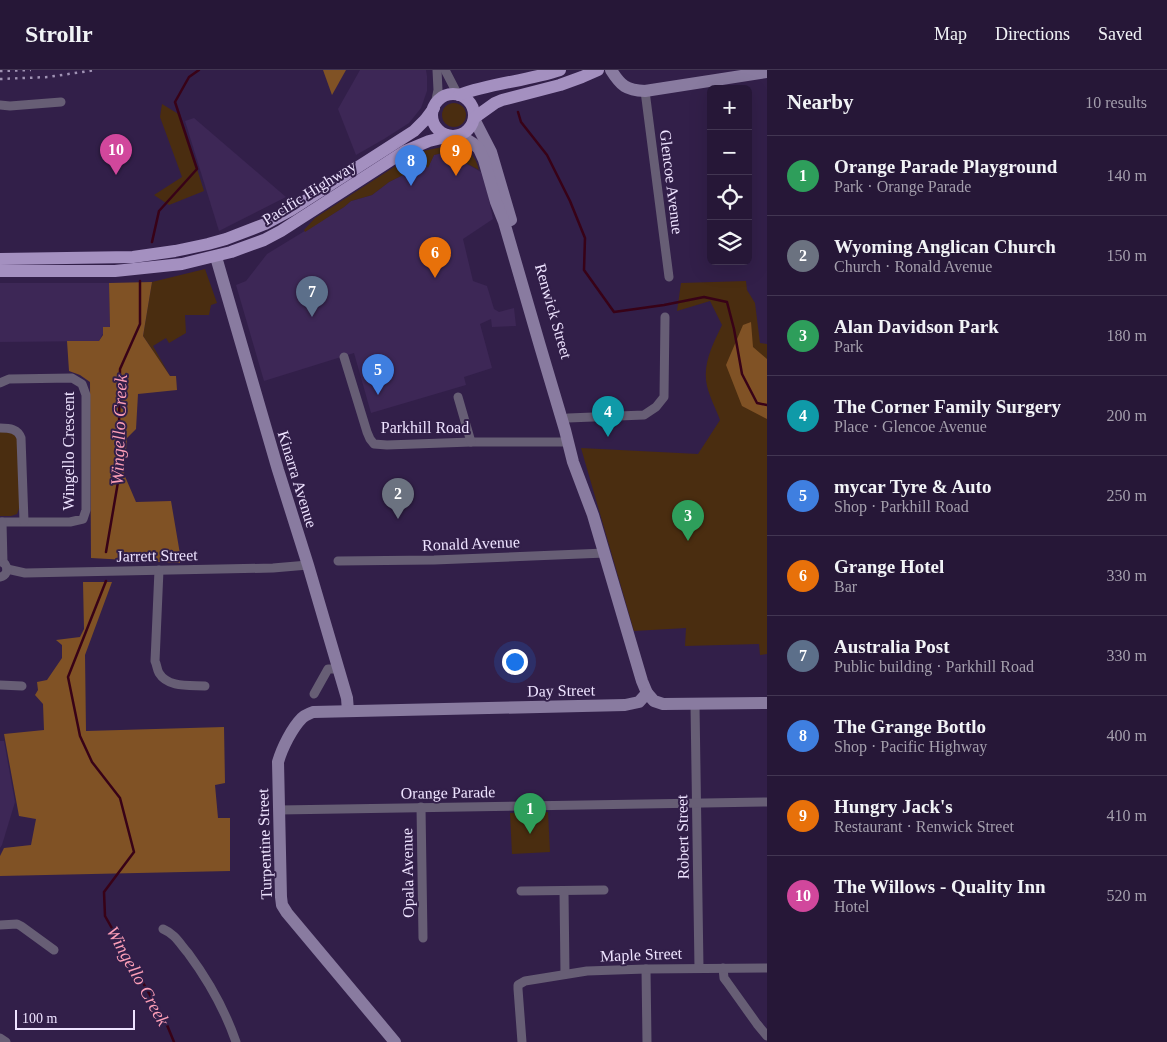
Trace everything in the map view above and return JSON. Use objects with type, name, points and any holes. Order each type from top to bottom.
[{"type":"main road","points":[[458,95],[471,104],[474,118],[471,127],[466,132],[452,136],[441,132],[435,125],[433,118],[434,107],[445,96],[458,95],[475,89],[560,70]]},
{"type":"main road","points":[[474,118],[502,100],[560,85],[598,70]]},
{"type":"main road","name":"Pacific Highway","points":[[0,259],[133,257],[175,252],[203,246],[238,235],[265,224],[300,205],[408,135],[420,126],[434,107]]},
{"type":"main road","name":"Pacific Highway","points":[[0,271],[115,271],[182,264],[216,257],[264,240],[281,231],[405,150],[429,141],[452,136]]},
{"type":"main road","points":[[133,257],[165,259],[208,252],[213,253],[216,257]]},
{"type":"street","points":[[434,107],[438,90],[437,70]]},
{"type":"street","points":[[445,70],[458,95]]},
{"type":"street","points":[[611,70],[625,87],[645,92],[767,72]]},
{"type":"street","name":"Glencoe Avenue","points":[[645,92],[669,277]]},
{"type":"street","points":[[0,105],[61,102]]},
{"type":"street","name":"Renwick Street","points":[[474,118],[488,146],[497,172],[554,366],[565,418]]},
{"type":"street","name":"Renwick Street","points":[[452,136],[471,141],[479,149],[484,160],[529,310],[585,475],[593,515],[647,693]]},
{"type":"street","points":[[497,172],[496,181],[501,202],[498,207]]},
{"type":"street","points":[[516,236],[520,264],[530,300],[529,310],[536,320],[544,346],[554,366]]},
{"type":"street","name":"Kinarra Avenue","points":[[216,257],[347,698],[348,711]]},
{"type":"street","points":[[565,418],[644,415],[656,407],[664,397],[665,317]]},
{"type":"street","name":"Parkhill Road","points":[[344,357],[367,432],[374,444],[572,441]]},
{"type":"street","name":"Wingello Crescent","points":[[0,383],[9,379],[72,378],[82,384],[86,396],[86,510],[82,519],[70,522],[1,522]]},
{"type":"street","points":[[458,397],[471,442]]},
{"type":"street","points":[[0,428],[15,430],[22,438],[24,521]]},
{"type":"street","points":[[0,578],[6,574],[3,564],[1,522]]},
{"type":"street","name":"Ronald Avenue","points":[[338,561],[434,560],[605,553]]},
{"type":"street","name":"Jarrett Street","points":[[3,564],[25,572],[273,568],[308,565]]},
{"type":"street","points":[[159,570],[155,662],[160,674],[168,682],[205,686]]},
{"type":"street","points":[[314,694],[328,669],[338,669]]},
{"type":"street","points":[[0,685],[22,686]]},
{"type":"street","points":[[647,693],[654,701],[663,704],[767,703]]},
{"type":"street","name":"Day Street","points":[[348,711],[625,705],[639,702],[647,693]]},
{"type":"street","name":"Robert Street","points":[[695,705],[699,968]]},
{"type":"street","name":"Turpentine Street","points":[[348,711],[313,712],[304,716],[296,725],[281,751],[278,762],[282,905],[290,918],[392,1041]]},
{"type":"street","name":"Orange Parade","points":[[279,810],[767,802]]},
{"type":"street","name":"Opala Avenue","points":[[421,807],[423,938]]},
{"type":"street","points":[[521,891],[604,890]]},
{"type":"street","points":[[564,891],[565,974]]},
{"type":"street","points":[[0,925],[17,924],[54,950]]},
{"type":"street","points":[[163,929],[174,935],[198,967],[220,1004],[236,1042]]},
{"type":"street","points":[[723,968],[724,978],[767,1036]]},
{"type":"street","name":"Maple Street","points":[[522,1042],[518,985],[525,980],[586,971],[767,968]]},
{"type":"street","points":[[646,969],[647,1042]]},
{"type":"street","points":[[0,1038],[6,1042]]},
{"type":"shaded area","points":[[323,70],[346,70],[332,95]]},
{"type":"shaded area","points":[[360,70],[426,70],[427,91],[421,108],[409,123],[356,155],[338,109]]},
{"type":"shaded area","points":[[454,103],[463,106],[466,115],[463,124],[454,127],[445,124],[442,115],[445,106]]},
{"type":"shaded area","points":[[162,104],[180,115],[204,191],[169,205],[154,195],[182,177],[160,117]]},
{"type":"shaded area","points":[[194,118],[286,197],[219,231],[185,121]]},
{"type":"shaded area","points":[[447,146],[459,147],[468,151],[475,159],[479,170],[446,152],[434,155],[428,168],[425,164],[389,182],[372,195],[351,201],[305,232],[304,230],[315,218],[405,160],[423,151]]},
{"type":"shaded area","points":[[446,152],[481,172],[488,195],[493,219],[463,239],[473,281],[487,286],[494,309],[499,312],[514,308],[516,326],[492,327],[491,319],[480,324],[492,368],[464,377],[466,385],[371,413],[354,353],[264,381],[236,285],[246,281],[267,254],[351,201],[372,195],[389,182],[425,164],[428,167],[434,155]]},
{"type":"shaded area","points":[[205,269],[217,303],[211,305],[209,315],[185,315],[186,333],[169,343],[166,338],[153,346],[170,376],[143,336],[152,282]]},
{"type":"shaded area","points":[[746,281],[747,290],[755,303],[760,343],[767,344],[767,654],[760,655],[759,644],[685,646],[686,628],[634,631],[581,448],[698,454],[720,420],[707,386],[706,370],[709,354],[722,325],[710,301],[677,311],[681,283]]},
{"type":"shaded area","points":[[152,282],[143,336],[170,376],[176,376],[177,390],[138,394],[136,429],[127,438],[124,474],[136,502],[171,501],[180,563],[91,558],[90,382],[80,375],[69,371],[67,341],[99,341],[103,335],[103,327],[110,327],[109,283]]},
{"type":"shaded area","points":[[0,283],[109,283],[110,327],[99,341],[0,342]]},
{"type":"shaded area","points":[[751,322],[753,347],[767,359],[767,419],[742,406],[726,365],[743,325]]},
{"type":"shaded area","points":[[0,432],[11,433],[18,440],[20,506],[17,514],[11,516],[0,516]]},
{"type":"shaded area","points":[[83,582],[112,582],[85,655],[86,731],[224,727],[225,783],[215,785],[218,818],[230,818],[230,871],[0,876],[0,856],[4,848],[31,845],[36,819],[19,816],[4,734],[44,730],[43,704],[35,695],[38,690],[37,682],[47,680],[62,658],[62,645],[56,640],[80,637],[84,629]]},
{"type":"shaded area","points":[[0,741],[4,741],[15,802],[0,848]]},
{"type":"shaded area","points":[[548,812],[550,852],[512,854],[510,813]]},
{"type":"waterway","name":"Wingello Creek","points":[[152,242],[159,211],[197,169],[175,102],[189,77],[199,70]]},
{"type":"waterway","points":[[518,112],[521,122],[547,155],[570,201],[585,238],[584,270],[614,312],[704,297],[727,302],[742,374],[757,403],[767,405]]},
{"type":"waterway","name":"Wingello Creek","points":[[106,552],[118,482],[120,369],[140,324],[140,281]]},
{"type":"waterway","name":"Wingello Creek","points":[[106,581],[68,677],[80,736],[92,762],[120,798],[134,852],[104,892],[105,916],[167,1025],[174,1042]]},
{"type":"railway","points":[[0,71],[31,70]]},
{"type":"railway","points":[[0,79],[48,77],[96,70]]},
{"type":"place","name":"The Willows - Quality Inn","points":[[116,175]]},
{"type":"place","name":"Hungry Jack's","points":[[456,176]]},
{"type":"place","name":"The Grange Bottlo","points":[[411,186]]},
{"type":"place","name":"Grange Hotel","points":[[435,278]]},
{"type":"place","name":"Australia Post","points":[[312,317]]},
{"type":"place","name":"mycar Tyre & Auto","points":[[378,395]]},
{"type":"place","name":"The Corner Family Surgery","points":[[608,437]]},
{"type":"place","name":"Wyoming Anglican Church","points":[[398,519]]},
{"type":"place","name":"Alan Davidson Park","points":[[688,541]]},
{"type":"place","name":"Orange Parade Playground","points":[[530,834]]}]
